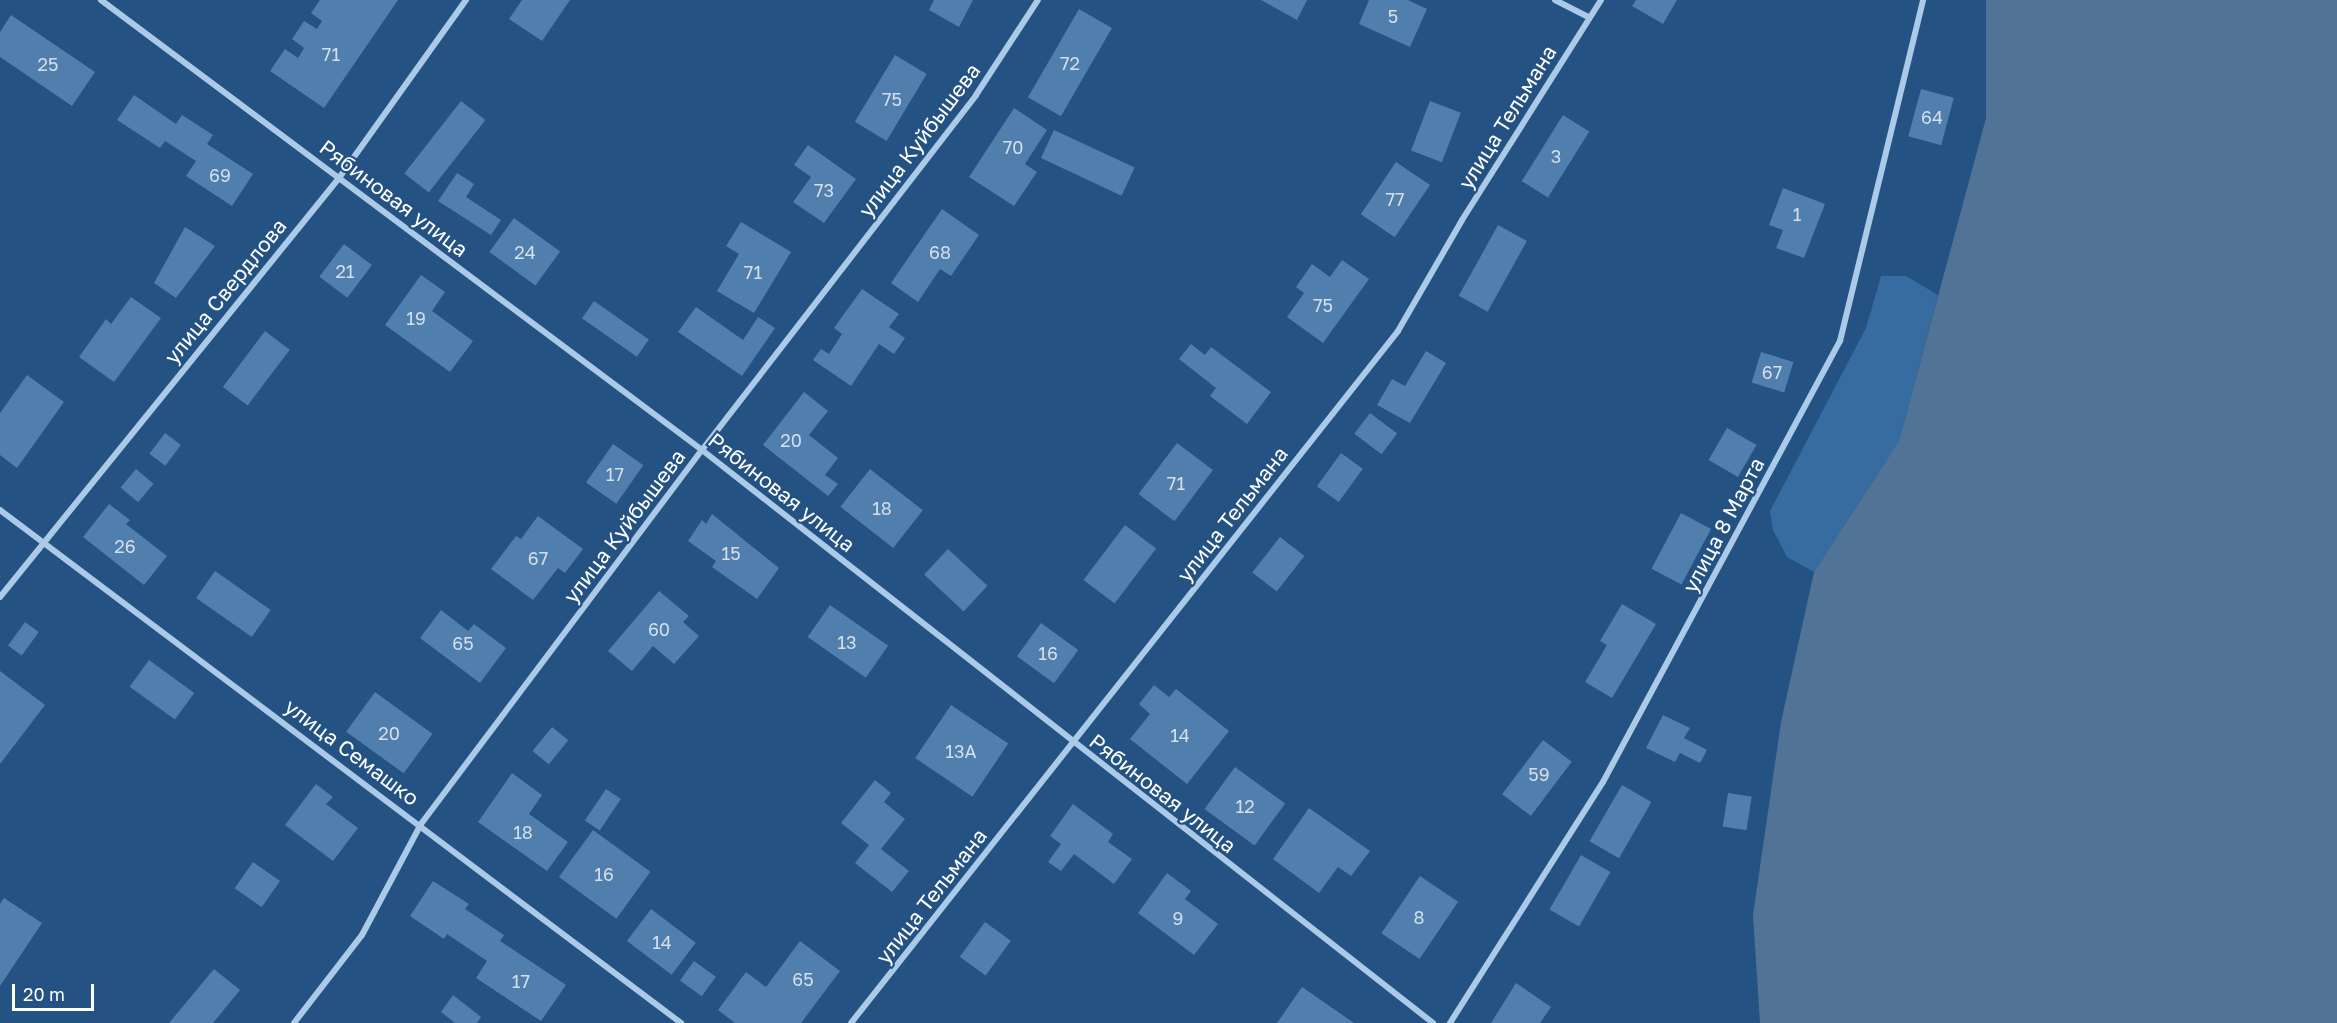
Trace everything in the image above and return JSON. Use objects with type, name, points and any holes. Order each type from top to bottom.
[{"type":"street","name":"Рябиновая улица","points":[[100,0],[702,450],[1071,743],[1433,1023]]},
{"type":"street","name":"улица Свердлова","points":[[0,597],[41,542],[339,178],[466,0]]},
{"type":"street","name":"улица Куйбышева","points":[[294,1023],[362,935],[421,824],[702,450],[976,95],[1038,0]]},
{"type":"street","points":[[1555,0],[1589,17]]},
{"type":"street","name":"улица Тельмана","points":[[852,1023],[1398,331],[1601,0]]},
{"type":"street","name":"улица 8 Марта","points":[[1450,1023],[1603,782],[1840,341],[1923,0]]},
{"type":"street","name":"улица Семашко","points":[[0,510],[421,824],[681,1023]]},
{"type":"shaded area","points":[[1986,0],[2337,0],[2337,1023],[1760,1023],[1753,915],[1781,722],[1814,572],[1899,441],[1986,118]]},
{"type":"shaded area","points":[[1881,276],[1906,276],[1938,295],[1899,441],[1814,572],[1787,557],[1773,530],[1770,511],[1866,328]]},
{"type":"building","points":[[320,0],[398,0],[324,108],[270,71],[285,49],[298,58],[304,48],[292,39],[304,21],[317,29],[322,21],[311,13]]},
{"type":"building","points":[[522,0],[570,0],[542,41],[509,19]]},
{"type":"building","points":[[934,0],[973,0],[959,27],[929,10]]},
{"type":"building","points":[[1261,0],[1307,0],[1297,20]]},
{"type":"building","points":[[1369,0],[1408,0],[1427,9],[1410,47],[1359,24]]},
{"type":"building","points":[[1636,0],[1677,0],[1663,24],[1632,6]]},
{"type":"building","points":[[1079,9],[1112,28],[1061,116],[1028,97]]},
{"type":"building","points":[[11,15],[95,72],[72,106],[0,57],[0,32]]},
{"type":"building","points":[[895,55],[927,74],[887,141],[855,122]]},
{"type":"building","points":[[1921,89],[1954,98],[1941,145],[1908,136]]},
{"type":"building","points":[[134,95],[176,124],[182,115],[213,135],[207,144],[253,174],[232,206],[186,176],[196,161],[165,141],[160,148],[117,120]]},
{"type":"building","points":[[461,101],[485,120],[429,193],[404,173]]},
{"type":"building","points":[[1430,101],[1461,113],[1442,162],[1411,150]]},
{"type":"building","points":[[1014,108],[1047,130],[1025,164],[1037,172],[1014,206],[969,177]]},
{"type":"building","points":[[1563,115],[1589,131],[1548,198],[1522,181]]},
{"type":"building","points":[[1054,130],[1135,168],[1122,196],[1041,158]]},
{"type":"building","points":[[808,145],[856,179],[824,223],[793,202],[811,177],[794,165]]},
{"type":"building","points":[[1396,162],[1430,185],[1395,237],[1361,214]]},
{"type":"building","points":[[457,173],[474,184],[466,197],[501,220],[491,235],[438,201]]},
{"type":"building","points":[[1783,188],[1825,204],[1804,258],[1776,248],[1783,230],[1769,225]]},
{"type":"building","points":[[942,209],[979,235],[951,276],[940,269],[918,302],[891,283]]},
{"type":"building","points":[[514,218],[560,252],[535,285],[489,252]]},
{"type":"building","points":[[741,222],[791,252],[754,313],[717,291],[739,254],[726,246]]},
{"type":"building","points":[[1498,225],[1527,241],[1488,312],[1459,296]]},
{"type":"building","points":[[185,227],[215,246],[176,298],[154,283]]},
{"type":"building","points":[[344,244],[372,265],[347,298],[319,277]]},
{"type":"building","points":[[1342,260],[1369,279],[1323,343],[1287,317],[1304,293],[1296,287],[1312,264],[1330,277]]},
{"type":"building","points":[[421,275],[445,292],[432,311],[473,341],[450,372],[385,325]]},
{"type":"building","points":[[862,289],[899,314],[889,327],[905,338],[894,354],[879,344],[851,386],[813,360],[821,349],[829,354],[842,334],[834,328]]},
{"type":"building","points":[[131,297],[161,318],[114,382],[79,357],[106,319],[111,324]]},
{"type":"building","points":[[594,301],[649,339],[637,357],[582,318]]},
{"type":"building","points":[[696,307],[743,340],[758,317],[775,328],[742,376],[678,332]]},
{"type":"building","points":[[265,331],[290,350],[248,406],[223,387]]},
{"type":"building","points":[[1191,344],[1205,355],[1211,347],[1271,392],[1247,424],[1210,396],[1216,388],[1179,359]]},
{"type":"building","points":[[1426,351],[1446,363],[1410,423],[1377,405],[1392,379],[1405,386]]},
{"type":"building","points":[[1761,352],[1794,362],[1784,393],[1752,383]]},
{"type":"building","points":[[27,375],[64,402],[17,468],[0,455],[0,413]]},
{"type":"building","points":[[804,392],[828,411],[809,435],[838,458],[825,475],[838,484],[828,496],[763,445]]},
{"type":"building","points":[[1370,413],[1397,433],[1382,454],[1354,434]]},
{"type":"building","points":[[1727,428],[1756,445],[1738,477],[1708,460]]},
{"type":"building","points":[[165,433],[181,445],[165,466],[149,454]]},
{"type":"building","points":[[1177,443],[1213,470],[1174,521],[1138,494]]},
{"type":"building","points":[[613,444],[643,465],[616,504],[586,483]]},
{"type":"building","points":[[1341,453],[1363,469],[1339,502],[1317,486]]},
{"type":"building","points":[[136,469],[154,484],[138,502],[121,487]]},
{"type":"building","points":[[870,469],[923,510],[893,548],[840,507]]},
{"type":"building","points":[[109,504],[130,520],[126,524],[167,556],[144,585],[83,537]]},
{"type":"building","points":[[1681,513],[1711,529],[1681,585],[1651,569]]},
{"type":"building","points":[[712,514],[779,568],[757,599],[712,567],[716,561],[688,541],[702,520],[706,524]]},
{"type":"building","points":[[538,516],[583,549],[565,573],[558,568],[533,600],[491,569],[516,536],[521,539]]},
{"type":"building","points":[[1125,525],[1156,548],[1115,604],[1083,580]]},
{"type":"building","points":[[1280,537],[1304,556],[1277,592],[1252,572]]},
{"type":"building","points":[[948,549],[987,586],[964,611],[924,575]]},
{"type":"building","points":[[215,571],[271,610],[252,637],[196,598]]},
{"type":"building","points":[[659,591],[689,616],[683,622],[699,636],[674,664],[653,646],[632,671],[608,651]]},
{"type":"building","points":[[1622,604],[1656,624],[1612,698],[1585,682],[1607,645],[1600,641]]},
{"type":"building","points":[[830,605],[888,646],[866,678],[808,637]]},
{"type":"building","points":[[441,610],[468,631],[474,624],[506,648],[480,683],[420,638]]},
{"type":"building","points":[[25,622],[39,632],[22,655],[8,645]]},
{"type":"building","points":[[1041,623],[1078,650],[1054,683],[1017,656]]},
{"type":"building","points":[[149,660],[194,693],[175,720],[130,687]]},
{"type":"building","points":[[0,671],[45,705],[0,764]]},
{"type":"building","points":[[1154,685],[1169,697],[1176,689],[1229,731],[1187,784],[1130,739],[1150,714],[1139,704]]},
{"type":"building","points":[[375,692],[432,734],[404,773],[346,732]]},
{"type":"building","points":[[951,705],[1008,744],[972,797],[915,758]]},
{"type":"building","points":[[1663,715],[1690,728],[1684,738],[1707,750],[1700,763],[1680,753],[1675,762],[1646,748]]},
{"type":"building","points":[[552,727],[568,740],[549,764],[532,751]]},
{"type":"building","points":[[1543,740],[1572,762],[1531,816],[1502,794]]},
{"type":"building","points":[[1235,767],[1285,803],[1255,846],[1204,809]]},
{"type":"building","points":[[512,773],[542,795],[529,814],[568,842],[547,871],[478,822]]},
{"type":"building","points":[[875,780],[891,793],[884,802],[905,819],[881,849],[909,871],[892,892],[855,863],[869,845],[841,823]]},
{"type":"building","points":[[316,784],[333,797],[326,804],[358,828],[333,861],[285,825]]},
{"type":"building","points":[[1622,785],[1651,802],[1619,858],[1590,841]]},
{"type":"building","points":[[606,789],[621,799],[600,831],[585,821]]},
{"type":"building","points":[[1728,793],[1752,797],[1746,830],[1723,827]]},
{"type":"building","points":[[1073,804],[1113,834],[1108,842],[1132,859],[1114,884],[1074,854],[1061,871],[1048,862],[1061,844],[1050,836]]},
{"type":"building","points":[[1309,808],[1370,851],[1351,876],[1338,867],[1319,893],[1273,859]]},
{"type":"building","points":[[593,830],[650,872],[616,919],[559,877]]},
{"type":"building","points":[[1581,855],[1610,872],[1579,927],[1550,910]]},
{"type":"building","points":[[253,862],[280,881],[262,907],[235,888]]},
{"type":"building","points":[[1167,873],[1191,891],[1185,899],[1218,924],[1194,955],[1138,913]]},
{"type":"building","points":[[1420,876],[1458,902],[1420,959],[1381,933]]},
{"type":"building","points":[[433,881],[469,904],[465,909],[504,935],[500,941],[566,985],[541,1021],[476,978],[487,961],[447,934],[444,939],[410,916]]},
{"type":"building","points":[[4,898],[42,923],[0,986],[0,904]]},
{"type":"building","points":[[651,909],[696,943],[672,975],[627,941]]},
{"type":"building","points":[[985,922],[1011,941],[986,976],[960,957]]},
{"type":"building","points":[[800,941],[840,971],[801,1023],[735,1023],[718,1010],[746,972],[766,987]]},
{"type":"building","points":[[694,961],[716,977],[702,996],[680,980]]},
{"type":"building","points":[[214,969],[240,990],[213,1023],[169,1023]]},
{"type":"building","points":[[1516,983],[1551,1007],[1540,1023],[1491,1023]]},
{"type":"building","points":[[1302,987],[1354,1023],[1277,1023]]},
{"type":"building","points":[[453,995],[481,1017],[477,1023],[455,1023],[441,1012]]}]
